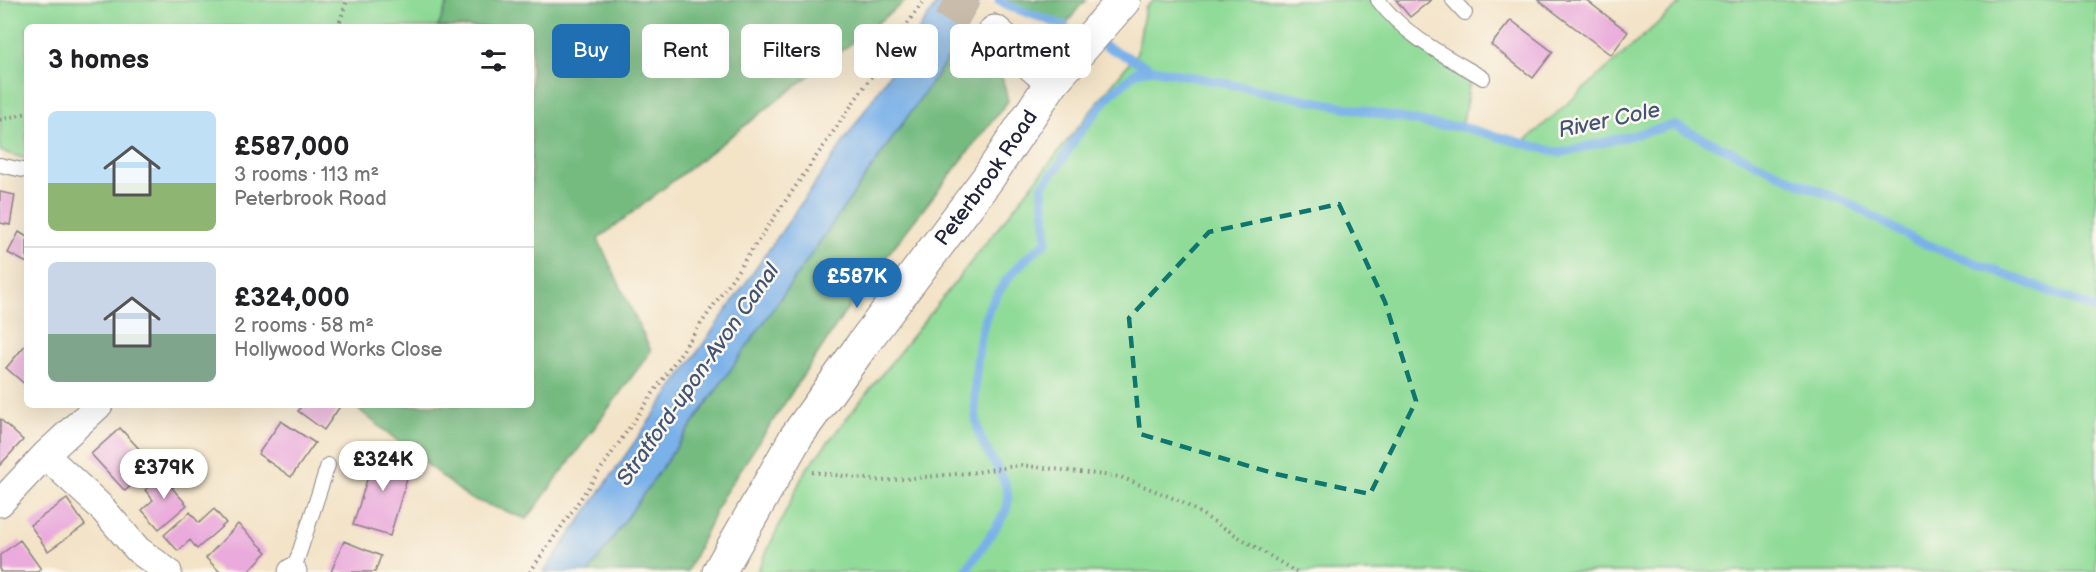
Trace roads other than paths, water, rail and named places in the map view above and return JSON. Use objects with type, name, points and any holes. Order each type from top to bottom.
[{"type":"street","name":"Peterbrook Road","points":[[719,572],[796,437],[988,178],[1052,82],[1124,0]]},
{"type":"street","points":[[1047,78],[1052,82]]},
{"type":"street","points":[[0,503],[45,455],[96,408]]},
{"type":"street","points":[[45,455],[101,507],[138,550],[168,572]]},
{"type":"lane","points":[[1378,0],[1389,14],[1417,39],[1483,78]]},
{"type":"lane","points":[[1453,0],[1465,13]]},
{"type":"lane","points":[[0,165],[24,170]]},
{"type":"lane","points":[[293,572],[328,465]]},
{"type":"water","points":[[939,0],[980,0],[969,24],[950,24],[950,56],[938,73],[938,24],[923,24]]},
{"type":"water","name":"Stratford-upon-Avon Canal","points":[[887,78],[934,78],[589,572],[544,572]]},
{"type":"waterway","name":"River Cole","points":[[999,0],[1008,6],[1059,24]]},
{"type":"waterway","name":"River Cole","points":[[1105,46],[1153,69],[1436,125],[1462,127],[1560,153],[1674,125],[1797,182],[1853,205],[1915,240],[2096,309]]},
{"type":"waterway","points":[[965,572],[1005,512],[1008,497],[1003,478],[982,442],[976,419],[975,384],[979,345],[988,311],[999,290],[1011,275],[1046,242],[1042,186],[1060,164],[1077,136],[1110,95],[1136,72],[1153,69]]},
{"type":"tunnel","points":[[944,0],[982,24]]}]
